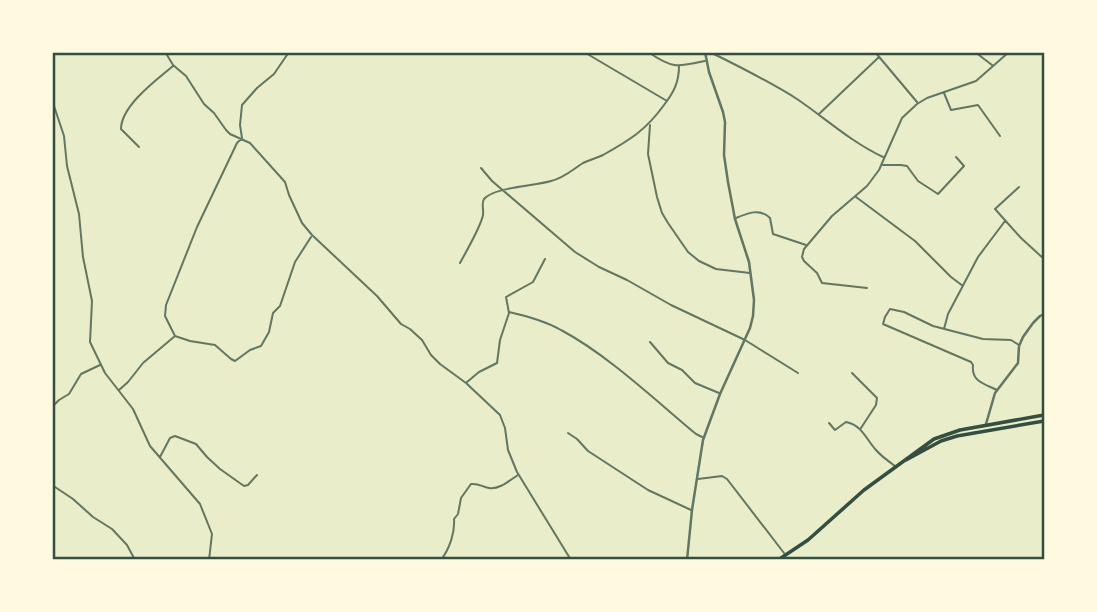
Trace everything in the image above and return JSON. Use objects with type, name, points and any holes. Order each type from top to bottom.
[{"type":"main road","points":[[778,559],[808,540],[864,490],[927,443],[960,430],[1045,415]]},
{"type":"main road","points":[[895,467],[957,436],[1045,421]]},
{"type":"street","points":[[168,52],[173,65],[186,76],[204,104],[226,130],[258,150],[285,182],[302,223],[312,235],[377,296],[401,324],[422,340],[440,365],[466,383],[500,415],[508,450],[519,475],[571,559]]},
{"type":"street","points":[[242,138],[242,105],[274,74],[289,52]]},
{"type":"street","points":[[584,52],[667,101]]},
{"type":"street","points":[[648,52],[663,63],[679,66],[706,61]]},
{"type":"street","points":[[687,559],[703,437],[745,341],[753,316],[754,300],[749,262],[735,218],[724,155],[725,122],[705,52]]},
{"type":"street","points":[[710,52],[771,83],[859,144],[884,158]]},
{"type":"street","points":[[875,52],[918,103]]},
{"type":"street","points":[[975,52],[993,66]]},
{"type":"street","points":[[867,288],[822,283],[802,257],[804,249],[832,216],[867,186],[882,165],[902,118],[918,103],[976,82],[1009,52]]},
{"type":"street","points":[[819,115],[879,57]]},
{"type":"street","points":[[139,147],[121,129],[122,118],[142,93],[173,65]]},
{"type":"street","points":[[460,262],[482,219],[482,201],[503,191],[565,176],[585,162],[600,157],[629,140],[651,122],[667,101],[679,79],[679,66]]},
{"type":"street","points":[[944,92],[951,110],[978,104],[1000,136]]},
{"type":"street","points":[[52,100],[64,136],[66,166],[79,214],[83,257],[92,301],[90,342],[118,391],[133,409],[150,446],[200,504],[212,534],[209,559]]},
{"type":"street","points":[[651,122],[648,154],[657,198],[668,223],[688,252],[699,261],[716,269],[751,273]]},
{"type":"street","points":[[242,138],[237,143],[197,227],[166,305],[165,316],[175,335],[215,345],[233,360],[259,348],[269,332],[273,313],[280,306],[295,262],[312,235]]},
{"type":"street","points":[[882,165],[907,166],[918,181],[938,194],[964,166],[956,157]]},
{"type":"street","points":[[481,168],[503,191],[575,252],[671,305],[745,341],[798,373]]},
{"type":"street","points":[[1019,187],[995,209],[1021,238],[1045,259]]},
{"type":"street","points":[[855,197],[915,241],[963,286]]},
{"type":"street","points":[[735,218],[762,212],[771,219],[773,234],[807,245]]},
{"type":"street","points":[[944,329],[948,314],[978,257],[1005,221]]},
{"type":"street","points":[[466,383],[479,372],[497,363],[509,312],[506,296],[534,281],[545,259]]},
{"type":"street","points":[[997,390],[975,378],[972,363],[883,324],[888,310],[904,312],[927,324],[983,339],[1011,340],[1019,346]]},
{"type":"street","points":[[509,312],[537,319],[562,330],[598,354],[703,437]]},
{"type":"street","points":[[985,425],[997,390],[1018,363],[1019,346],[1029,327],[1045,314]]},
{"type":"street","points":[[118,391],[143,363],[175,335]]},
{"type":"street","points":[[650,342],[668,363],[682,370],[695,383],[720,394]]},
{"type":"street","points":[[52,407],[69,394],[81,374],[101,364]]},
{"type":"street","points":[[852,373],[877,398],[876,405],[860,429]]},
{"type":"street","points":[[830,423],[835,430],[849,422],[860,429],[878,453],[895,467]]},
{"type":"street","points":[[568,433],[591,453],[648,490],[692,510]]},
{"type":"street","points":[[159,458],[170,438],[174,436],[196,444],[210,460],[244,486],[257,475]]},
{"type":"street","points":[[442,559],[455,528],[454,521],[461,498],[471,484],[476,482],[494,488],[519,475]]},
{"type":"street","points":[[697,479],[722,476],[727,479],[785,554]]},
{"type":"street","points":[[52,485],[112,529],[127,545],[135,559]]}]
